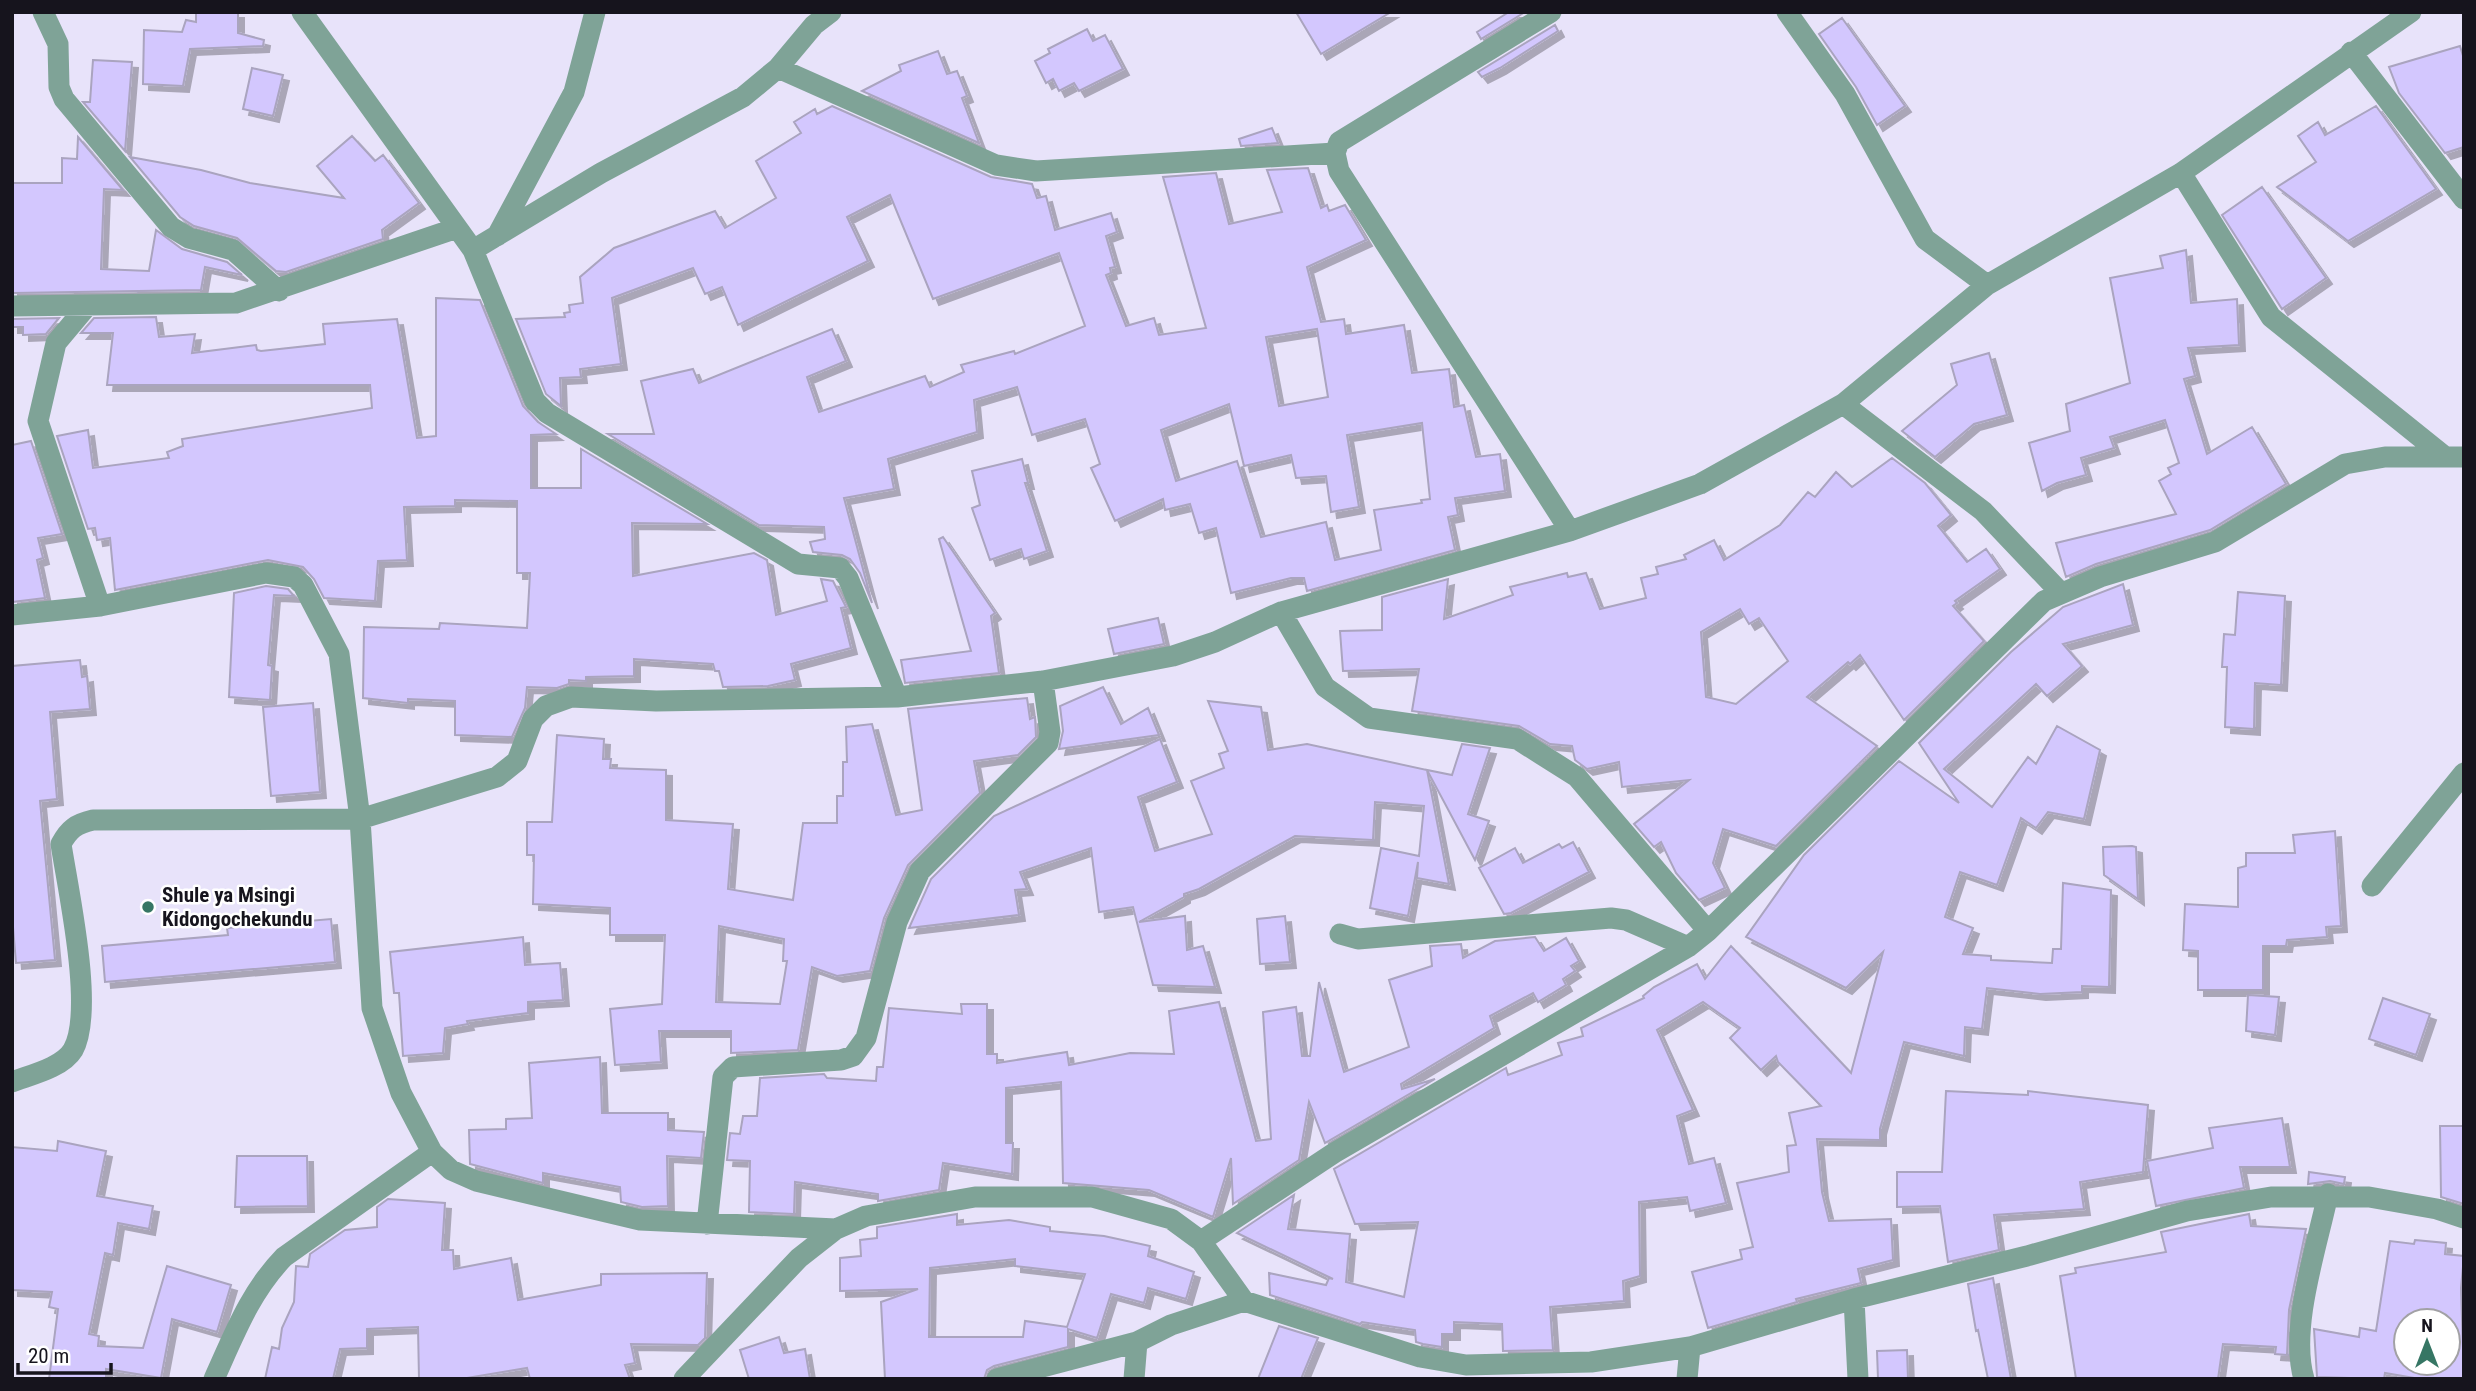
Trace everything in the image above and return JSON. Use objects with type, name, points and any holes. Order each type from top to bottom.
[{"type":"street","points":[[43,12],[58,44],[59,87],[64,99],[171,227],[189,237],[233,250],[279,291]]},
{"type":"street","points":[[302,12],[473,250],[535,401],[548,414],[798,564],[840,568],[848,578],[897,697]]},
{"type":"street","points":[[497,236],[574,92],[595,12]]},
{"type":"street","points":[[473,250],[601,173],[743,97],[778,68],[814,25],[831,12]]},
{"type":"street","points":[[1551,12],[1339,142],[1335,153],[1339,170],[1570,531]]},
{"type":"street","points":[[1787,12],[1845,94],[1925,239],[1987,285]]},
{"type":"street","points":[[12,1082],[53,1066],[72,1051],[81,1026],[81,989],[61,844],[69,830],[93,820],[360,819],[497,777],[517,761],[533,719],[547,706],[570,697],[656,701],[897,697],[1043,681],[1173,656],[1215,642],[1281,612],[1570,531],[1700,484],[1843,404],[1987,285],[2181,173],[2412,12]]},
{"type":"street","points":[[2351,52],[2464,198]]},
{"type":"street","points":[[778,68],[996,165],[1009,168],[1036,171],[1335,153]]},
{"type":"street","points":[[2181,173],[2271,317],[2454,456]]},
{"type":"street","points":[[12,306],[218,305],[279,291],[457,228]]},
{"type":"street","points":[[87,306],[56,343],[38,421],[100,606]]},
{"type":"street","points":[[1843,404],[1983,511],[2060,592]]},
{"type":"street","points":[[1201,1241],[1334,1153],[1688,947],[1708,931],[2031,612],[2060,592],[2215,542],[2345,464],[2385,457],[2454,456]]},
{"type":"street","points":[[12,615],[100,606],[235,577],[266,573],[294,577],[303,585],[339,654],[360,819],[372,1008],[401,1093],[432,1152],[451,1170],[476,1181],[640,1220],[835,1229]]},
{"type":"street","points":[[1281,612],[1325,687],[1369,718],[1517,739],[1577,777],[1708,931]]},
{"type":"street","points":[[707,1224],[723,1077],[733,1067],[841,1060],[860,1050],[866,1038],[897,922],[920,871],[1048,743],[1049,721],[1043,681]]},
{"type":"street","points":[[2372,886],[2464,774]]},
{"type":"street","points":[[1340,934],[1358,939],[1611,918],[1626,920],[1688,947]]},
{"type":"street","points":[[214,1379],[255,1290],[276,1265],[432,1152]]},
{"type":"street","points":[[2304,1379],[2299,1360],[2300,1327],[2328,1195]]},
{"type":"street","points":[[684,1379],[799,1258],[835,1229],[866,1216],[975,1197],[1092,1196],[1171,1219],[1201,1241],[1244,1301]]},
{"type":"street","points":[[996,1379],[1137,1342],[1171,1325],[1244,1301],[1420,1357],[1466,1365],[1591,1362],[1690,1347],[1854,1299],[2027,1256],[2187,1211],[2271,1196],[2369,1197],[2437,1209],[2464,1219]]},
{"type":"street","points":[[1854,1299],[1858,1379]]},
{"type":"street","points":[[1134,1379],[1137,1342]]},
{"type":"street","points":[[1687,1379],[1690,1347]]},
{"type":"building","points":[[196,12],[238,12],[238,33],[264,40],[263,46],[190,49],[183,86],[143,84],[144,30],[182,32],[186,20],[196,22]]},
{"type":"building","points":[[1296,12],[1391,12],[1321,54]]},
{"type":"building","points":[[1509,12],[1525,12],[1481,39],[1477,32]]},
{"type":"building","points":[[1842,18],[1905,106],[1877,125],[1856,87],[1819,34]]},
{"type":"building","points":[[1555,25],[1558,31],[1500,68],[1482,77],[1478,72]]},
{"type":"building","points":[[1087,29],[1093,41],[1105,35],[1123,69],[1079,91],[1074,83],[1059,91],[1053,79],[1046,83],[1035,61],[1050,53],[1048,49]]},
{"type":"building","points":[[2460,46],[2464,59],[2464,147],[2445,153],[2399,93],[2389,67]]},
{"type":"building","points":[[938,51],[947,74],[957,71],[967,96],[962,98],[979,143],[862,91],[901,71],[899,65]]},
{"type":"building","points":[[93,60],[132,62],[125,151],[83,102],[90,102]]},
{"type":"building","points":[[252,68],[283,75],[273,116],[243,109]]},
{"type":"building","points":[[832,106],[991,177],[1032,184],[1037,198],[1046,196],[1055,230],[1111,213],[1117,232],[1106,236],[1115,267],[1110,268],[1111,273],[1106,275],[1126,326],[1154,318],[1159,335],[1206,328],[1163,177],[1216,173],[1229,224],[1282,212],[1267,170],[1308,168],[1321,208],[1327,205],[1329,211],[1345,205],[1366,240],[1307,267],[1321,322],[1344,319],[1346,334],[1404,325],[1412,373],[1449,369],[1454,407],[1464,405],[1476,457],[1500,454],[1505,491],[1455,498],[1458,515],[1448,517],[1455,550],[1307,591],[1304,578],[1291,578],[1231,593],[1216,528],[1199,533],[1190,504],[1165,510],[1163,499],[1115,521],[1091,468],[1100,464],[1085,419],[1032,435],[1017,387],[974,400],[977,432],[888,459],[894,489],[844,498],[872,603],[860,573],[850,559],[842,555],[813,552],[810,542],[825,539],[824,527],[759,525],[608,434],[654,434],[641,381],[693,369],[699,383],[832,329],[846,361],[807,377],[819,412],[925,376],[930,387],[964,372],[961,365],[1014,351],[1015,354],[1085,326],[1059,253],[933,299],[890,195],[847,217],[868,261],[738,325],[722,287],[705,294],[693,268],[612,298],[621,364],[580,369],[581,377],[560,378],[561,406],[546,394],[516,319],[565,317],[564,313],[570,312],[569,305],[583,303],[580,277],[614,248],[715,211],[725,228],[776,198],[756,161],[801,133],[794,122],[815,109],[817,114]],"holes":[[[1317,329],[1328,397],[1279,406],[1266,337]],[[1229,404],[1244,466],[1291,455],[1296,478],[1326,476],[1331,512],[1359,507],[1347,435],[1422,423],[1430,499],[1421,500],[1422,503],[1374,510],[1381,550],[1335,560],[1326,522],[1261,537],[1237,461],[1176,481],[1161,430]]]},
{"type":"building","points":[[2376,106],[2436,189],[2348,241],[2277,187],[2316,162],[2298,136],[2318,122],[2325,135]]},
{"type":"building","points":[[1272,128],[1278,143],[1241,146],[1239,139]]},
{"type":"building","points":[[352,136],[375,161],[383,155],[419,203],[382,230],[383,239],[286,272],[276,271],[237,238],[194,226],[180,217],[130,157],[201,170],[250,183],[344,198],[317,166]]},
{"type":"building","points":[[78,137],[123,190],[104,189],[101,269],[149,271],[156,230],[182,249],[227,262],[242,275],[205,267],[201,290],[12,293],[12,183],[62,183],[62,158],[77,159]]},
{"type":"building","points":[[2262,187],[2326,278],[2282,309],[2222,215]]},
{"type":"building","points":[[2186,250],[2191,303],[2237,299],[2239,345],[2188,348],[2195,376],[2184,379],[2207,454],[2252,427],[2286,484],[2210,530],[2096,564],[2066,577],[2056,543],[2176,514],[2159,481],[2171,474],[2168,468],[2179,463],[2165,420],[2110,437],[2114,448],[2081,458],[2086,475],[2057,483],[2042,491],[2029,443],[2070,431],[2066,404],[2130,383],[2110,278],[2163,268],[2160,256]]},
{"type":"building","points":[[436,298],[480,300],[523,406],[538,422],[556,434],[531,435],[531,488],[581,488],[581,449],[707,524],[632,523],[633,576],[754,553],[767,560],[776,615],[827,601],[821,579],[833,581],[846,607],[841,608],[851,648],[791,664],[795,680],[768,686],[723,687],[719,671],[715,671],[713,664],[634,659],[634,676],[586,677],[586,681],[569,680],[569,684],[557,688],[527,687],[525,708],[512,737],[455,735],[455,701],[408,699],[408,703],[363,698],[364,627],[439,629],[440,623],[527,628],[530,573],[517,573],[517,501],[455,500],[455,506],[404,507],[407,560],[378,561],[375,601],[324,598],[314,579],[303,567],[268,560],[115,590],[110,538],[97,540],[95,528],[88,529],[57,436],[88,430],[93,468],[169,458],[167,452],[183,446],[182,439],[372,408],[370,385],[107,385],[113,333],[81,333],[94,318],[156,317],[159,337],[195,334],[192,353],[256,345],[257,350],[261,351],[325,344],[323,324],[397,319],[417,438],[436,436]]},
{"type":"building","points":[[59,318],[46,334],[23,335],[23,327],[12,327],[12,319]]},
{"type":"building","points":[[1989,353],[2007,415],[1974,424],[1935,457],[1902,431],[1957,385],[1951,364]]},
{"type":"building","points":[[31,441],[62,534],[38,538],[43,558],[37,560],[45,598],[12,602],[12,445]]},
{"type":"building","points":[[1892,458],[1925,483],[1951,515],[1938,526],[1967,562],[1986,549],[2000,569],[1955,601],[1957,603],[1953,606],[1984,641],[1904,720],[1860,655],[1807,697],[1877,746],[1776,846],[1723,829],[1713,863],[1725,888],[1699,900],[1676,873],[1661,842],[1654,847],[1634,824],[1689,780],[1622,787],[1619,762],[1587,769],[1575,760],[1572,746],[1550,744],[1519,726],[1412,711],[1419,669],[1343,671],[1340,631],[1382,630],[1382,597],[1448,579],[1444,619],[1513,595],[1510,587],[1567,573],[1568,577],[1586,573],[1600,609],[1646,598],[1641,578],[1658,574],[1656,567],[1686,559],[1684,555],[1714,540],[1724,560],[1780,525],[1808,492],[1815,497],[1836,472],[1852,487]],"holes":[[[1740,609],[1749,624],[1759,618],[1788,661],[1736,704],[1706,697],[1701,632]]]},
{"type":"building","points":[[1022,459],[1028,483],[1025,483],[1047,551],[1024,559],[1021,549],[990,560],[972,508],[980,505],[972,471]]},
{"type":"building","points":[[943,537],[995,613],[991,616],[999,673],[905,683],[901,660],[971,651],[939,539]]},
{"type":"building","points":[[2123,584],[2133,625],[2063,644],[2082,666],[2047,696],[2036,684],[1944,769],[1992,807],[2028,757],[2036,764],[2057,726],[2100,750],[2084,819],[2048,812],[2036,828],[2021,818],[1997,885],[1960,872],[1945,917],[1973,928],[1963,954],[1991,956],[1991,960],[2052,963],[2053,949],[2061,949],[2063,883],[2111,890],[2109,987],[2082,986],[2082,992],[2040,994],[1987,988],[1982,1029],[1965,1027],[1964,1056],[1904,1042],[1880,1129],[1880,1140],[1817,1139],[1822,1192],[1829,1221],[1891,1219],[1893,1260],[1858,1269],[1861,1283],[1796,1299],[1797,1302],[1708,1328],[1692,1272],[1742,1259],[1740,1250],[1753,1247],[1737,1183],[1789,1172],[1787,1146],[1796,1145],[1789,1113],[1821,1106],[1778,1062],[1776,1056],[1761,1070],[1730,1038],[1740,1028],[1703,1002],[1657,1030],[1693,1110],[1677,1116],[1689,1164],[1714,1158],[1726,1203],[1690,1211],[1687,1197],[1639,1202],[1640,1276],[1623,1281],[1624,1301],[1550,1307],[1553,1350],[1503,1351],[1502,1324],[1454,1322],[1454,1334],[1442,1334],[1442,1347],[1423,1344],[1416,1342],[1415,1330],[1362,1322],[1360,1324],[1270,1295],[1269,1273],[1326,1285],[1329,1278],[1333,1279],[1237,1233],[1294,1195],[1288,1229],[1350,1234],[1346,1282],[1404,1297],[1418,1222],[1355,1224],[1334,1169],[1506,1068],[1508,1075],[1562,1055],[1558,1043],[1583,1036],[1581,1028],[1644,998],[1654,987],[1697,964],[1705,979],[1731,946],[1851,1073],[1883,952],[1846,988],[1746,937],[1804,855],[1899,761],[1959,803],[1919,743],[2011,652],[2063,607]]},
{"type":"building","points":[[266,586],[288,589],[294,596],[274,595],[268,665],[272,666],[270,700],[229,697],[234,593]]},
{"type":"building","points":[[2238,592],[2285,596],[2281,685],[2255,683],[2254,729],[2225,727],[2227,667],[2222,667],[2224,634],[2235,635]]},
{"type":"building","points":[[1158,618],[1164,644],[1114,654],[1108,629]]},
{"type":"building","points":[[80,660],[82,677],[87,676],[90,709],[50,712],[57,799],[40,801],[55,960],[16,963],[12,915],[12,666]]},
{"type":"building","points":[[1103,687],[1121,724],[1148,708],[1159,735],[1059,749],[1063,731],[1060,706]]},
{"type":"building","points":[[1027,698],[1030,719],[1035,717],[1036,737],[1018,755],[974,761],[980,793],[908,865],[884,918],[870,971],[837,976],[812,967],[798,1050],[731,1053],[731,1031],[659,1031],[661,1062],[615,1065],[610,1009],[662,1004],[665,935],[610,935],[610,908],[533,904],[534,855],[527,855],[527,822],[552,822],[557,735],[604,739],[603,759],[611,759],[610,768],[666,770],[666,820],[733,824],[728,889],[793,900],[803,823],[837,823],[837,796],[843,796],[843,762],[847,762],[846,727],[872,724],[896,815],[922,810],[908,709]],"holes":[[[719,926],[784,939],[783,961],[787,961],[780,1004],[716,1002]]]},
{"type":"building","points":[[1208,701],[1261,707],[1268,750],[1307,744],[1427,770],[1449,884],[1417,878],[1418,862],[1408,916],[1370,908],[1381,848],[1419,856],[1424,806],[1375,802],[1373,840],[1295,836],[1199,889],[1184,894],[1184,897],[1139,922],[1185,916],[1187,950],[1203,946],[1215,987],[1153,985],[1133,907],[1099,912],[1091,848],[1020,872],[1027,889],[1015,890],[1019,915],[909,928],[931,879],[994,816],[1160,739],[1177,782],[1138,797],[1155,851],[1212,834],[1191,781],[1224,768],[1219,754],[1228,751]]},
{"type":"building","points":[[313,703],[320,792],[271,796],[263,707]]},
{"type":"building","points":[[1462,744],[1490,748],[1468,814],[1489,821],[1475,860],[1427,770],[1452,775]]},
{"type":"building","points":[[2335,831],[2341,926],[2326,927],[2327,937],[2287,940],[2286,946],[2263,946],[2263,990],[2198,990],[2198,951],[2183,950],[2185,904],[2238,907],[2238,868],[2246,866],[2246,853],[2295,853],[2293,835]]},
{"type":"building","points":[[1573,842],[1589,872],[1511,913],[1504,914],[1479,868],[1515,848],[1523,863],[1559,844],[1562,848]]},
{"type":"building","points":[[2103,847],[2136,847],[2138,899],[2104,875]]},
{"type":"building","points":[[1285,916],[1290,962],[1260,964],[1257,919]]},
{"type":"building","points":[[331,919],[335,962],[105,982],[102,946],[228,935],[227,928]]},
{"type":"building","points":[[523,937],[525,965],[560,963],[563,1000],[528,1002],[528,1013],[467,1021],[468,1024],[445,1028],[443,1053],[403,1056],[399,993],[394,993],[390,952]]},
{"type":"building","points":[[1535,937],[1544,951],[1566,938],[1579,961],[1571,966],[1575,971],[1563,979],[1566,985],[1538,1002],[1533,993],[1490,1016],[1494,1028],[1401,1084],[1402,1089],[1435,1079],[1325,1143],[1309,1102],[1299,1160],[1233,1204],[1231,1158],[1213,1217],[1149,1190],[1063,1183],[1061,1082],[1006,1088],[1006,1143],[1013,1143],[1012,1174],[943,1163],[939,1190],[878,1201],[878,1194],[795,1182],[794,1214],[749,1212],[750,1161],[727,1160],[730,1133],[740,1134],[743,1116],[757,1116],[760,1078],[824,1074],[827,1078],[876,1081],[877,1067],[883,1067],[889,1008],[962,1014],[961,1004],[987,1004],[987,1054],[997,1054],[997,1063],[1067,1052],[1069,1065],[1130,1053],[1174,1054],[1169,1011],[1219,1002],[1256,1141],[1271,1139],[1263,1012],[1296,1007],[1302,1056],[1310,1056],[1319,982],[1344,1072],[1409,1047],[1389,980],[1432,966],[1430,946],[1461,944],[1463,958],[1495,941]]},
{"type":"building","points":[[2248,995],[2279,997],[2275,1035],[2246,1031]]},
{"type":"building","points":[[2383,998],[2430,1014],[2416,1055],[2369,1039]]},
{"type":"building","points":[[600,1057],[602,1113],[668,1113],[668,1130],[704,1132],[701,1158],[667,1156],[668,1206],[642,1207],[621,1202],[620,1187],[543,1173],[543,1183],[470,1164],[469,1130],[506,1129],[506,1119],[532,1118],[529,1063]]},
{"type":"building","points":[[1946,1091],[2028,1095],[2028,1091],[2148,1105],[2143,1172],[2080,1182],[2084,1209],[1994,1215],[1999,1250],[1948,1262],[1940,1206],[1897,1207],[1897,1172],[1942,1172]]},
{"type":"building","points":[[2282,1118],[2290,1167],[2240,1167],[2244,1188],[2156,1206],[2147,1161],[2213,1148],[2209,1128]]},
{"type":"building","points":[[2440,1126],[2464,1126],[2464,1204],[2441,1197]]},
{"type":"building","points":[[58,1141],[106,1151],[97,1196],[153,1206],[149,1229],[118,1223],[113,1255],[105,1253],[89,1334],[99,1336],[98,1346],[143,1348],[167,1266],[231,1285],[217,1332],[172,1319],[161,1378],[106,1369],[106,1379],[49,1379],[58,1309],[49,1307],[52,1292],[12,1290],[12,1147],[57,1151]]},
{"type":"building","points":[[237,1156],[307,1156],[308,1206],[235,1207]]},
{"type":"building","points":[[2309,1172],[2345,1177],[2344,1184],[2330,1181],[2308,1184]]},
{"type":"building","points":[[388,1199],[445,1203],[442,1250],[453,1250],[454,1269],[511,1258],[518,1300],[601,1285],[601,1274],[707,1273],[705,1338],[698,1345],[631,1344],[635,1363],[625,1365],[630,1379],[530,1379],[527,1368],[461,1379],[419,1379],[418,1327],[367,1329],[367,1348],[340,1349],[333,1379],[265,1379],[272,1347],[279,1349],[282,1328],[294,1302],[296,1266],[308,1267],[310,1254],[345,1230],[377,1227],[377,1207]]},
{"type":"building","points":[[957,1214],[957,1225],[1009,1220],[1050,1227],[1050,1231],[1104,1236],[1150,1246],[1148,1256],[1194,1272],[1186,1299],[1148,1288],[1144,1303],[1111,1294],[1097,1338],[1068,1329],[1068,1347],[994,1366],[987,1370],[984,1379],[885,1379],[881,1302],[918,1289],[840,1291],[840,1258],[861,1256],[860,1240],[877,1238],[877,1227]],"holes":[[[1015,1259],[1015,1266],[1085,1274],[1067,1327],[1025,1321],[1023,1337],[929,1337],[930,1268]]]},
{"type":"building","points":[[2249,1214],[2251,1226],[2306,1229],[2289,1310],[2287,1355],[2275,1354],[2276,1347],[2223,1344],[2218,1379],[2076,1379],[2060,1276],[2076,1273],[2075,1268],[2166,1252],[2161,1232]]},
{"type":"building","points":[[2415,1240],[2446,1243],[2445,1254],[2464,1256],[2462,1307],[2392,1307],[2392,1374],[2385,1373],[2384,1379],[2317,1377],[2314,1329],[2359,1337],[2360,1328],[2376,1331],[2390,1241],[2414,1244]]},
{"type":"building","points":[[1993,1278],[2011,1379],[1988,1379],[1978,1330],[1976,1331],[1968,1284]]},
{"type":"building","points":[[2462,1318],[2464,1379],[2408,1377],[2462,1377]]},
{"type":"building","points":[[1279,1326],[1318,1338],[1301,1379],[1258,1379]]},
{"type":"building","points":[[779,1337],[784,1353],[805,1349],[810,1379],[749,1379],[740,1350]]},
{"type":"building","points":[[1907,1350],[1908,1379],[1878,1379],[1877,1351]]},
{"type":"place","name":"Shule ya Msingi Kidongochekundu","points":[[148,907]]}]
